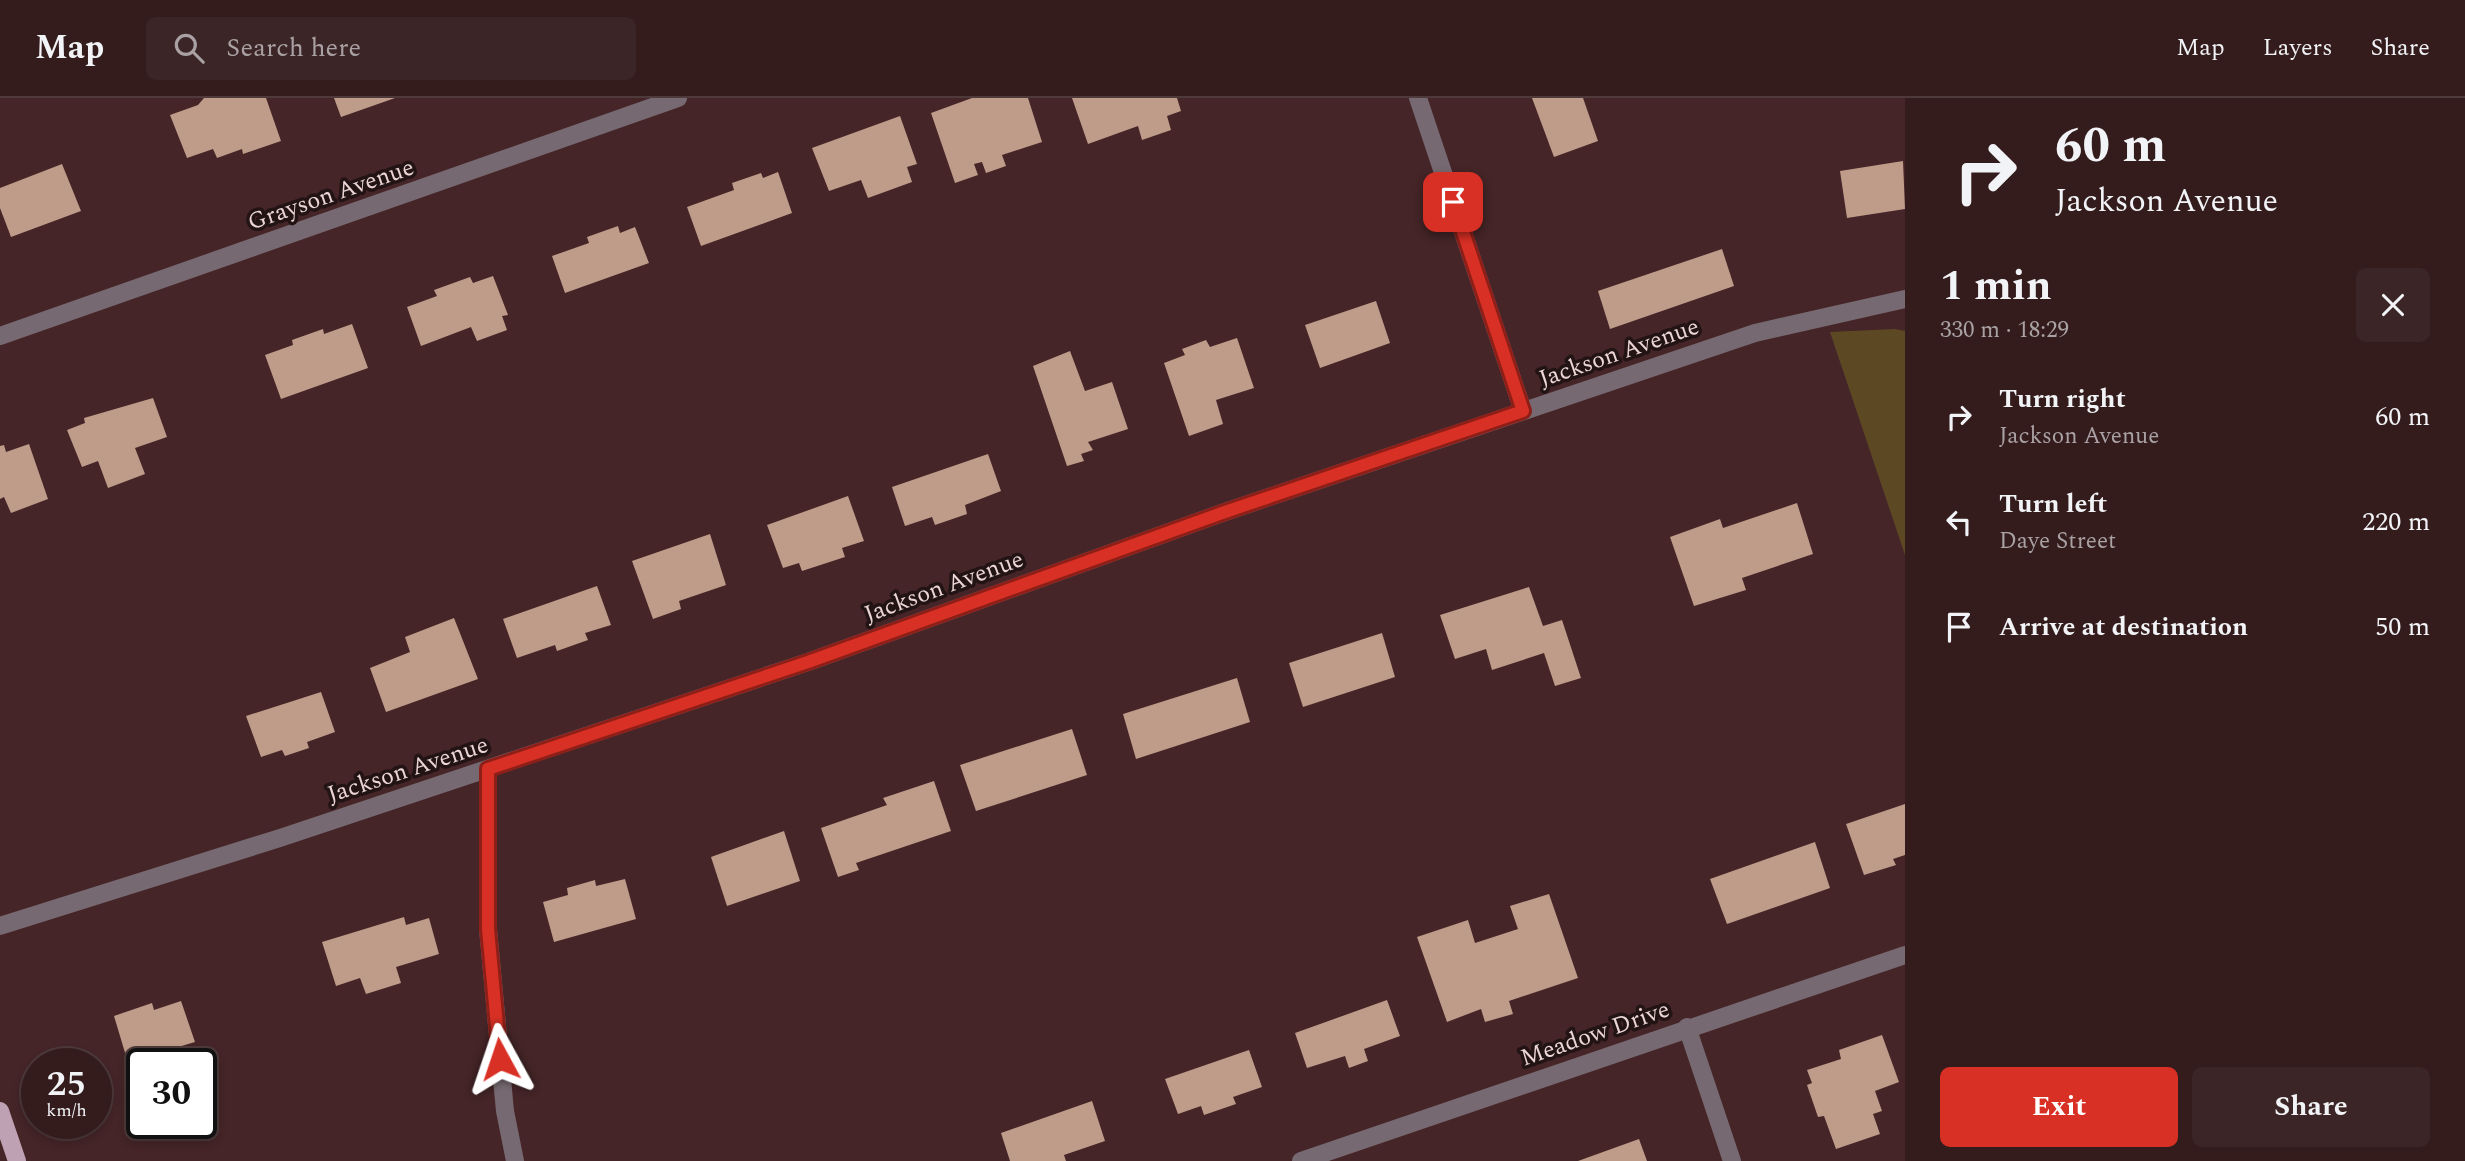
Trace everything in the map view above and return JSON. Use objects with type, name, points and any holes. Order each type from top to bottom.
[{"type":"main road","points":[[0,1111],[17,1161]]},
{"type":"street","name":"Grayson Avenue","points":[[0,336],[678,98]]},
{"type":"street","points":[[1418,98],[1523,411]]},
{"type":"street","name":"Jackson Avenue","points":[[0,926],[488,769],[808,662],[1222,513],[1755,333],[1905,299]]},
{"type":"street","points":[[488,769],[488,929],[505,1111],[514,1161]]},
{"type":"street","name":"Meadow Drive","points":[[1301,1161],[1687,1027],[1905,955]]},
{"type":"street","points":[[1687,1027],[1732,1161]]},
{"type":"shaded area","points":[[1895,329],[1905,331],[1905,555],[1830,332]]},
{"type":"building","points":[[204,98],[266,98],[281,141],[243,154],[242,149],[217,158],[213,149],[187,158],[170,115],[198,105]]},
{"type":"building","points":[[334,98],[395,98],[341,117]]},
{"type":"building","points":[[972,98],[1028,98],[1042,142],[1002,155],[1006,166],[986,173],[982,162],[974,164],[978,175],[955,183],[931,113]]},
{"type":"building","points":[[1072,98],[1177,98],[1181,111],[1167,116],[1171,130],[1142,140],[1138,126],[1088,144]]},
{"type":"building","points":[[1532,98],[1583,98],[1598,141],[1554,157]]},
{"type":"building","points":[[900,116],[917,164],[907,167],[912,182],[868,198],[861,180],[829,191],[812,148]]},
{"type":"building","points":[[1903,161],[1905,209],[1847,218],[1840,171]]},
{"type":"building","points":[[62,164],[81,211],[11,237],[0,208],[0,188]]},
{"type":"building","points":[[778,172],[792,213],[701,246],[687,207],[734,190],[732,183],[761,173],[763,178]]},
{"type":"building","points":[[618,226],[620,233],[635,227],[649,263],[565,293],[552,256],[589,243],[587,237]]},
{"type":"building","points":[[1722,249],[1734,286],[1610,329],[1598,291]]},
{"type":"building","points":[[493,276],[508,315],[502,316],[507,330],[477,341],[471,327],[421,346],[407,307],[437,296],[434,290],[470,277],[473,283]]},
{"type":"building","points":[[1376,301],[1390,343],[1320,368],[1305,325]]},
{"type":"building","points":[[352,324],[368,368],[281,399],[265,355],[293,345],[292,340],[323,329],[324,334]]},
{"type":"building","points":[[1237,338],[1254,388],[1216,400],[1223,424],[1189,436],[1164,363],[1185,355],[1182,349],[1206,340],[1210,347]]},
{"type":"building","points":[[1070,351],[1085,391],[1112,382],[1128,429],[1088,442],[1093,450],[1081,454],[1084,461],[1067,466],[1033,366]]},
{"type":"building","points":[[153,398],[167,437],[135,448],[145,474],[108,488],[98,461],[82,467],[67,430],[85,423],[84,418]]},
{"type":"building","points":[[29,444],[48,499],[11,513],[4,497],[0,499],[0,446],[4,445],[6,452]]},
{"type":"building","points":[[988,454],[1001,491],[965,505],[967,514],[935,525],[932,517],[905,526],[892,487]]},
{"type":"building","points":[[848,496],[864,541],[842,548],[845,557],[802,571],[799,563],[783,568],[767,525]]},
{"type":"building","points":[[1797,503],[1813,554],[1742,578],[1746,590],[1694,606],[1670,537],[1720,519],[1723,528]]},
{"type":"building","points":[[710,534],[726,585],[679,601],[681,609],[653,619],[632,561]]},
{"type":"building","points":[[597,586],[611,625],[585,633],[588,640],[557,651],[555,645],[517,658],[503,619]]},
{"type":"building","points":[[1529,587],[1543,626],[1562,620],[1581,678],[1555,686],[1544,653],[1492,670],[1486,649],[1455,659],[1440,615]]},
{"type":"building","points":[[454,618],[478,679],[386,712],[370,668],[410,652],[405,637]]},
{"type":"building","points":[[1382,633],[1395,677],[1303,707],[1289,663]]},
{"type":"building","points":[[1237,678],[1250,722],[1136,759],[1123,714]]},
{"type":"building","points":[[321,692],[335,732],[307,742],[309,748],[285,756],[282,750],[261,757],[246,716]]},
{"type":"building","points":[[1072,729],[1087,775],[976,811],[960,765]]},
{"type":"building","points":[[934,781],[951,831],[856,863],[859,870],[838,877],[821,828],[887,805],[883,798]]},
{"type":"building","points":[[1905,804],[1905,855],[1893,859],[1896,865],[1864,875],[1846,824]]},
{"type":"building","points":[[784,831],[800,881],[727,906],[711,857]]},
{"type":"building","points":[[1815,842],[1830,888],[1727,924],[1710,879]]},
{"type":"building","points":[[625,879],[636,919],[554,942],[543,902],[568,895],[567,888],[595,880],[596,886]]},
{"type":"building","points":[[1549,894],[1578,978],[1509,1001],[1513,1014],[1485,1022],[1481,1009],[1447,1022],[1417,937],[1468,920],[1475,943],[1518,929],[1510,906]]},
{"type":"building","points":[[404,917],[406,925],[429,918],[439,954],[396,967],[401,983],[366,994],[360,978],[336,986],[322,942]]},
{"type":"building","points":[[1387,1000],[1400,1036],[1364,1049],[1368,1061],[1349,1068],[1345,1056],[1307,1068],[1295,1033]]},
{"type":"building","points":[[181,1001],[195,1042],[175,1048],[126,1048],[126,1056],[114,1016],[152,1003],[154,1010]]},
{"type":"building","points":[[1882,1035],[1899,1082],[1875,1091],[1882,1111],[1873,1114],[1880,1134],[1836,1149],[1824,1116],[1818,1117],[1807,1085],[1812,1083],[1807,1070],[1841,1059],[1839,1050]]},
{"type":"building","points":[[1249,1050],[1262,1087],[1233,1097],[1236,1104],[1204,1115],[1201,1106],[1178,1114],[1165,1079]]},
{"type":"building","points":[[1092,1101],[1105,1141],[1064,1155],[1066,1161],[1010,1161],[1001,1133]]},
{"type":"building","points":[[1639,1139],[1647,1161],[1578,1161]]},
{"type":"route","points":[[500,1059],[488,929],[488,769],[808,662],[1222,513],[1523,411],[1453,202]]}]
